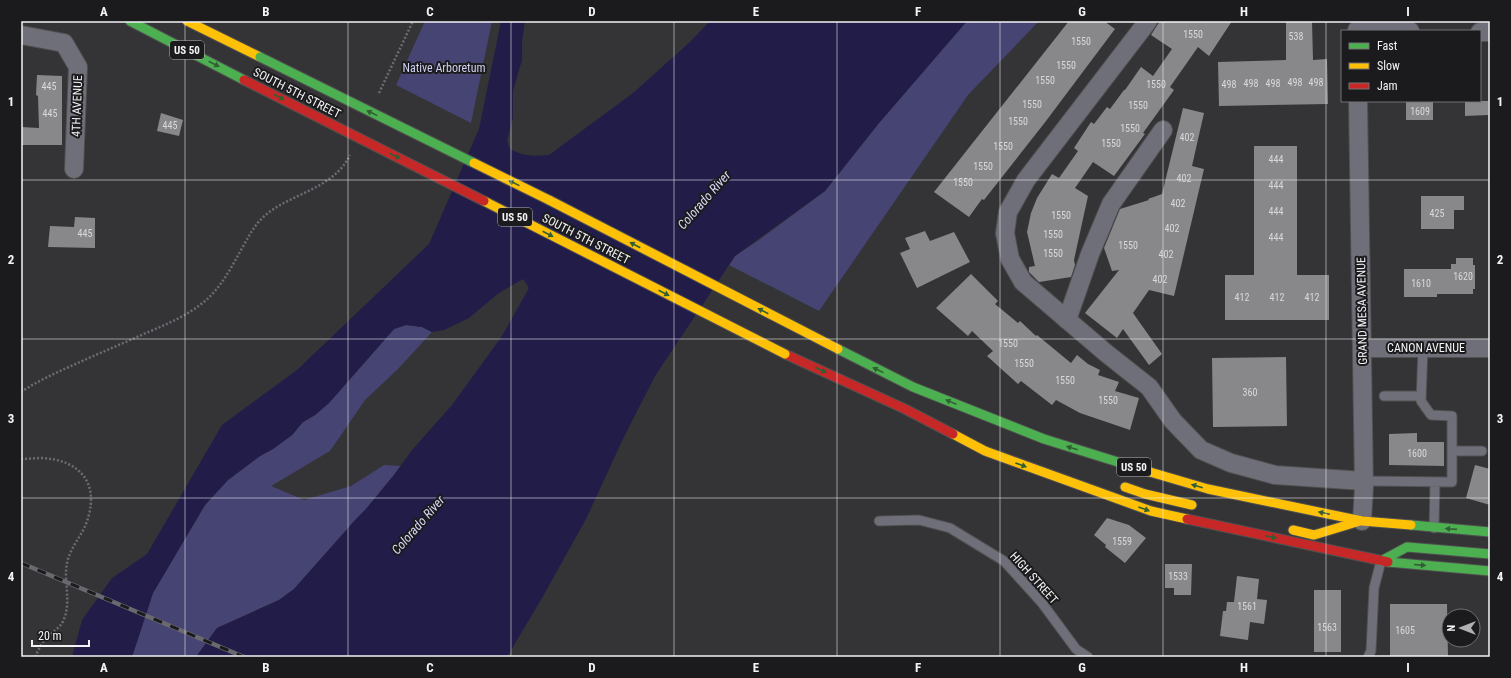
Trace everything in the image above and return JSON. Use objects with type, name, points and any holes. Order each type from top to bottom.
[{"type":"highway","name":"SOUTH 5TH STREET","points":[[130,21],[785,354],[905,409],[985,451]]},
{"type":"highway","name":"SOUTH 5TH STREET","points":[[187,21],[549,200],[797,329],[913,387],[1044,438],[1139,469],[1208,489],[1362,521]]},
{"type":"highway","name":"US 50","points":[[985,451],[1151,511],[1381,561],[1490,571]]},
{"type":"highway","points":[[985,451],[1022,455]]},
{"type":"highway","points":[[1116,484],[1145,494],[1199,507]]},
{"type":"highway","name":"US 50","points":[[1362,521],[1490,532]]},
{"type":"highway","points":[[1284,528],[1314,535],[1362,521]]},
{"type":"highway","points":[[1381,561],[1407,547],[1490,554]]},
{"type":"street","points":[[1148,21],[1026,180],[1008,212],[1005,233],[1010,259],[1023,282],[1148,387],[1173,421],[1201,450],[1231,464],[1275,475],[1364,481]]},
{"type":"street","points":[[1357,27],[1397,30]]},
{"type":"street","name":"4TH AVENUE","points":[[21,35],[64,43],[78,67],[74,168]]},
{"type":"street","name":"GRAND MESA AVENUE","points":[[1358,102],[1364,481],[1362,521]]},
{"type":"street","points":[[1067,320],[1090,254],[1111,204],[1163,130]]},
{"type":"street","name":"CANON AVENUE","points":[[1362,348],[1490,348]]},
{"type":"lane","points":[[1364,481],[1452,482],[1452,416],[1432,415],[1421,401],[1423,348]]},
{"type":"lane","points":[[1384,396],[1421,396]]},
{"type":"lane","points":[[1452,452],[1482,450]]},
{"type":"lane","points":[[1434,528],[1435,482]]},
{"type":"lane","name":"HIGH STREET","points":[[879,521],[919,520],[950,528],[1004,561],[1042,603],[1076,649],[1088,657]]},
{"type":"lane","points":[[1368,657],[1371,651],[1374,588],[1381,561]]},
{"type":"path","points":[[377,98],[413,21]]},
{"type":"path","points":[[21,392],[54,374],[162,326],[184,315],[201,304],[215,291],[230,270],[258,222],[280,206],[324,183],[338,172],[347,161],[350,154]]},
{"type":"path","points":[[21,459],[43,458],[61,461],[76,467],[86,479],[90,488],[88,519],[73,546],[65,573],[67,607],[64,621],[46,638],[35,657]]},
{"type":"green space","name":"Native Arboretum","points":[[425,21],[492,21],[471,123],[396,85]]},
{"type":"green space","points":[[967,21],[1039,21],[968,95],[819,311],[729,265],[735,256],[825,191],[879,123]]},
{"type":"green space","points":[[406,325],[422,327],[432,332],[398,369],[365,400],[330,451],[271,486],[304,500],[351,486],[384,465],[401,466],[366,509],[294,589],[279,600],[217,628],[196,657],[132,657],[153,593],[205,505],[228,480],[260,456],[273,449],[292,435],[303,422],[315,415],[329,403],[394,329]]},
{"type":"water","name":"Colorado River","points":[[501,21],[525,21],[522,42],[522,60],[513,91],[513,118],[507,141],[510,149],[525,155],[533,156],[549,155],[633,93],[690,42],[710,21],[967,21],[879,123],[825,191],[735,256],[655,376],[622,441],[586,519],[507,657],[196,657],[217,628],[279,600],[294,589],[366,509],[412,450],[452,405],[502,336],[529,288],[523,279],[499,293],[469,318],[444,330],[432,332],[422,327],[406,325],[394,329],[329,403],[315,415],[303,422],[292,435],[273,449],[260,456],[228,480],[205,505],[153,593],[132,657],[72,657],[82,620],[112,578],[147,554],[222,425],[297,370],[429,244],[479,129]]},
{"type":"building","points":[[1069,21],[1104,21],[1115,29],[1046,121],[969,217],[934,192]]},
{"type":"building","points":[[1160,21],[1232,21],[1209,56],[1198,47],[1170,87],[1174,90],[1143,133],[1145,134],[1114,176],[1093,162],[1075,188],[1088,196],[1074,260],[1075,265],[1071,277],[1039,282],[1029,272],[1029,267],[1035,266],[1027,232],[1031,213],[1037,198],[1052,174],[1059,178],[1078,151],[1074,148],[1091,122],[1094,124],[1107,107],[1110,109],[1141,67],[1153,76],[1172,49],[1151,35]]},
{"type":"building","points":[[1286,21],[1312,21],[1313,60],[1327,59],[1328,104],[1219,106],[1218,62],[1286,60]]},
{"type":"building","points":[[37,75],[62,76],[62,145],[21,145],[21,127],[39,128],[38,96],[36,95]]},
{"type":"building","points":[[1488,101],[1488,115],[1465,116],[1465,102]]},
{"type":"building","points":[[1406,102],[1433,102],[1433,120],[1406,120]]},
{"type":"building","points":[[1183,108],[1204,113],[1192,166],[1204,169],[1174,296],[1149,290],[1133,313],[1162,354],[1149,365],[1123,329],[1117,338],[1085,313],[1119,270],[1112,271],[1104,248],[1120,209],[1149,200],[1148,199],[1162,194]]},
{"type":"building","points":[[161,113],[183,120],[179,136],[157,131]]},
{"type":"building","points":[[1254,146],[1297,146],[1297,275],[1329,275],[1329,320],[1225,320],[1225,275],[1254,275]]},
{"type":"building","points":[[1421,196],[1464,196],[1464,210],[1454,210],[1454,229],[1421,229]]},
{"type":"building","points":[[75,217],[95,218],[95,248],[48,247],[50,226],[74,227]]},
{"type":"building","points":[[925,231],[930,241],[954,232],[970,262],[917,288],[900,253],[910,249],[905,238]]},
{"type":"building","points":[[1456,258],[1473,258],[1473,265],[1475,265],[1475,289],[1473,289],[1473,294],[1437,294],[1437,297],[1404,297],[1404,269],[1451,269],[1451,264],[1456,264]]},
{"type":"building","points":[[971,274],[998,301],[995,304],[1018,323],[1020,321],[1036,336],[1037,335],[1071,363],[1077,355],[1088,364],[1100,370],[1098,375],[1119,382],[1115,391],[1139,398],[1130,430],[1080,413],[1056,400],[1052,405],[1021,381],[1018,384],[987,356],[993,351],[972,331],[968,336],[936,308]]},
{"type":"building","points":[[1286,357],[1287,426],[1213,427],[1212,358]]},
{"type":"building","points":[[1417,433],[1417,442],[1444,442],[1444,466],[1389,465],[1389,434]]},
{"type":"building","points":[[1475,465],[1490,469],[1490,505],[1466,498]]},
{"type":"building","points":[[1107,518],[1129,525],[1146,538],[1125,563],[1105,547],[1106,545],[1094,535]]},
{"type":"building","points":[[1165,564],[1192,564],[1191,595],[1174,595],[1174,588],[1165,588]]},
{"type":"building","points":[[1237,576],[1259,579],[1257,599],[1267,600],[1264,624],[1250,622],[1248,640],[1220,636],[1223,611],[1226,611],[1227,602],[1234,602]]},
{"type":"building","points":[[1314,590],[1341,590],[1341,652],[1314,652]]},
{"type":"building","points":[[1390,604],[1447,604],[1447,608],[1441,608],[1441,648],[1448,648],[1448,657],[1390,657]]},
{"type":"railway","points":[[21,563],[244,657]]},
{"type":"traffic: fast","points":[[130,21],[244,80]]},
{"type":"traffic: fast","points":[[260,57],[474,163]]},
{"type":"traffic: fast","points":[[838,349],[913,387],[1044,439],[1150,472]]},
{"type":"traffic: fast","points":[[1411,525],[1490,532]]},
{"type":"traffic: fast","points":[[1381,561],[1407,547],[1490,554]]},
{"type":"traffic: fast","points":[[1388,562],[1490,571]]},
{"type":"traffic: slow","points":[[187,21],[260,57]]},
{"type":"traffic: slow","points":[[474,163],[549,200]]},
{"type":"traffic: slow","points":[[549,200],[838,349]]},
{"type":"traffic: slow","points":[[484,201],[785,354]]},
{"type":"traffic: slow","points":[[953,434],[985,451],[1151,511],[1187,519]]},
{"type":"traffic: slow","points":[[1150,472],[1208,489],[1362,521],[1411,525]]},
{"type":"traffic: slow","points":[[1125,487],[1145,494],[1192,505]]},
{"type":"traffic: slow","points":[[1293,530],[1314,535],[1360,521]]},
{"type":"traffic: jam","points":[[244,80],[484,201]]},
{"type":"traffic: jam","points":[[785,354],[905,409],[953,434]]},
{"type":"traffic: jam","points":[[1187,519],[1388,562]]}]
